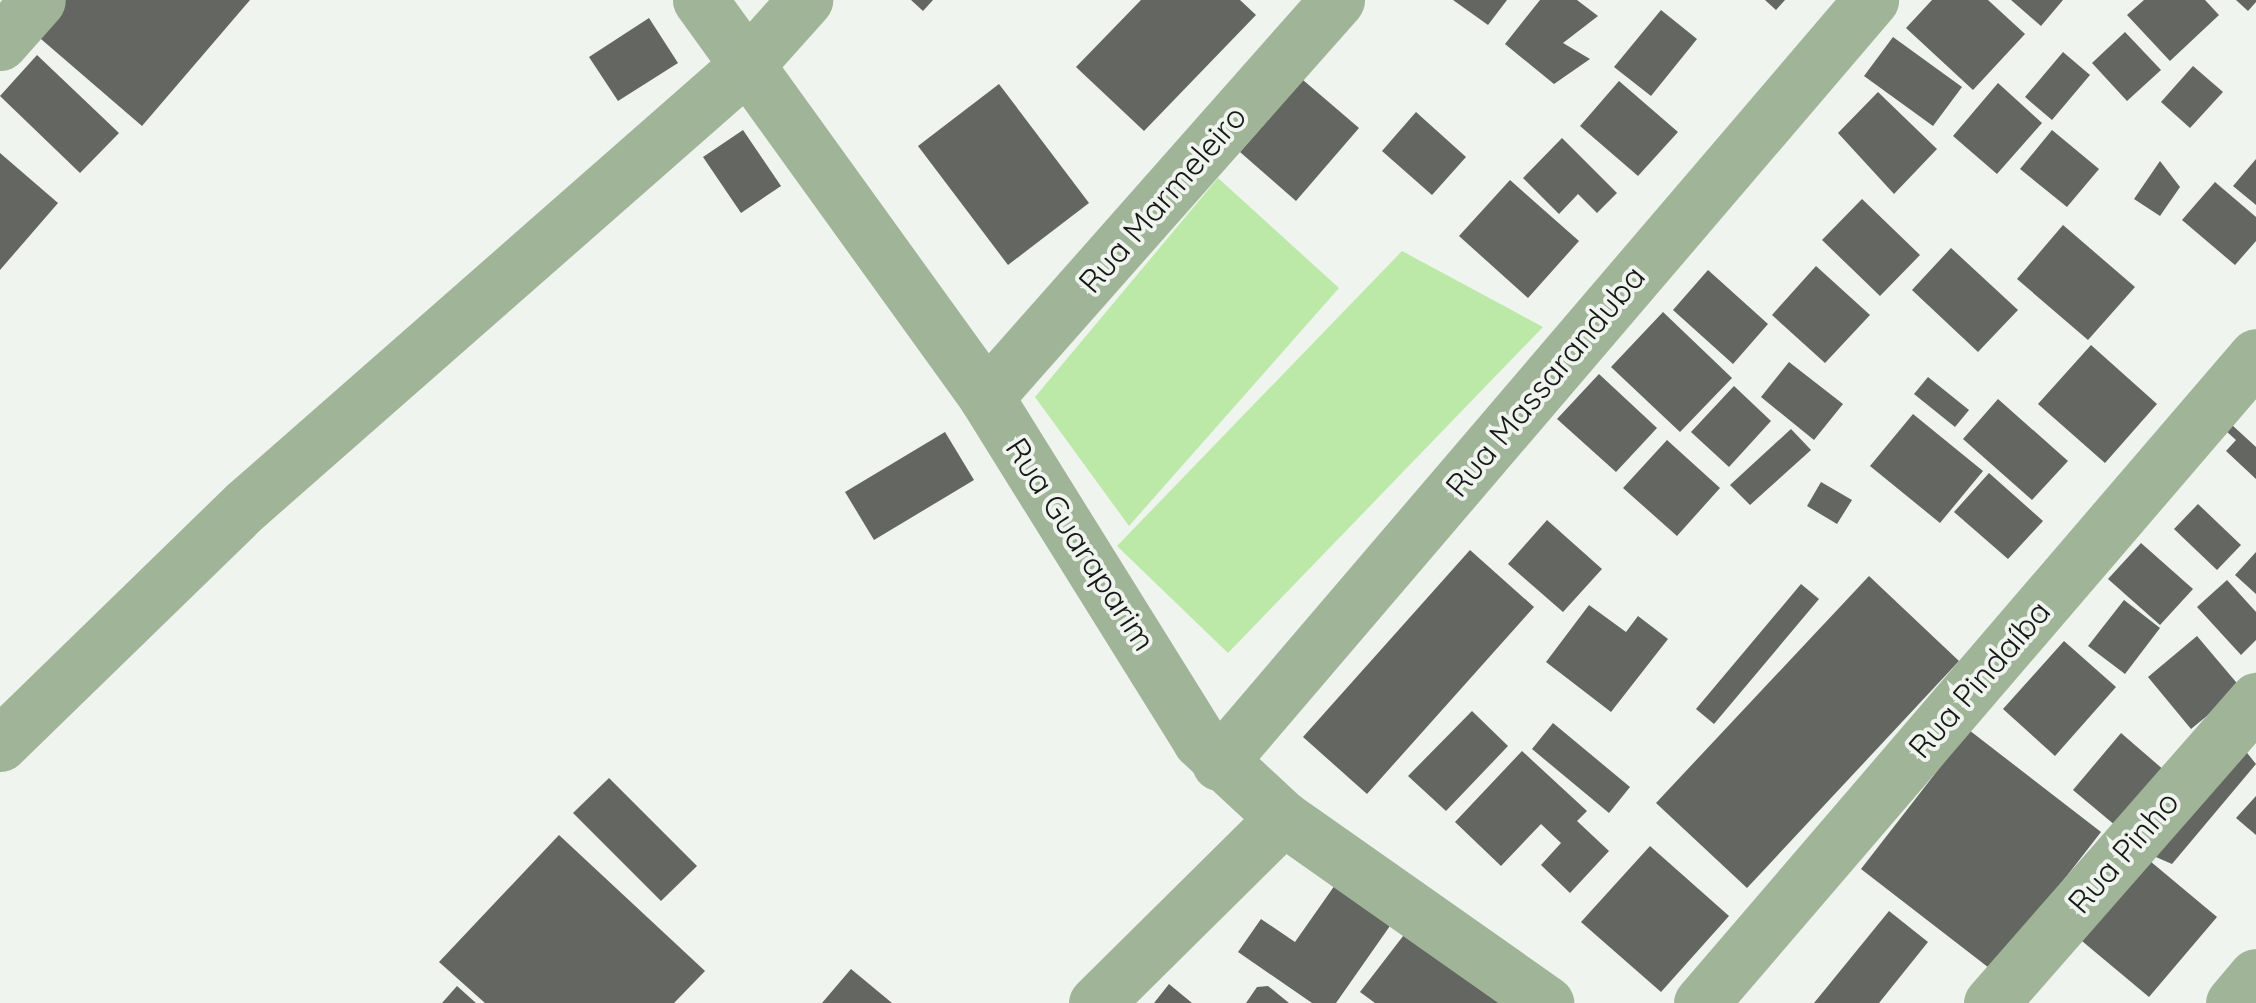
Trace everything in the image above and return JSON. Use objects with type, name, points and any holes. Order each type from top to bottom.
[{"type":"street","points":[[0,43],[38,0]]},
{"type":"street","name":"Rua Guaraparim","points":[[700,0],[986,397],[1220,763],[1283,818],[1546,1003]]},
{"type":"street","points":[[0,744],[246,505],[746,66],[805,0]]},
{"type":"street","name":"Rua Marmeleiro","points":[[986,397],[1337,0]]},
{"type":"street","name":"Rua Massaranduba","points":[[1220,763],[1870,0]]},
{"type":"street","name":"Rua Pindaíba","points":[[1701,1003],[2256,356]]},
{"type":"street","name":"Rua Pinho","points":[[1991,1003],[2256,700]]},
{"type":"street","points":[[1096,1003],[1283,818]]},
{"type":"street","points":[[2232,1003],[2256,976]]},
{"type":"green space","points":[[1218,178],[1339,288],[1129,526],[1035,397]]},
{"type":"green space","points":[[1402,251],[1543,327],[1228,653],[1117,546]]},
{"type":"building","points":[[62,0],[250,0],[142,126],[34,33]]},
{"type":"building","points":[[911,0],[933,0],[923,11]]},
{"type":"building","points":[[1141,0],[1240,0],[1256,15],[1144,131],[1076,67]]},
{"type":"building","points":[[1453,0],[1507,0],[1488,25]]},
{"type":"building","points":[[1540,0],[1577,0],[1598,16],[1563,43],[1590,59],[1554,84],[1505,44]]},
{"type":"building","points":[[1765,0],[1785,0],[1776,10]]},
{"type":"building","points":[[1932,0],[1988,0],[2025,34],[1973,90],[1906,28]]},
{"type":"building","points":[[2011,0],[2063,0],[2041,26]]},
{"type":"building","points":[[2144,0],[2205,0],[2219,15],[2170,61],[2127,15]]},
{"type":"building","points":[[2236,0],[2256,0],[2256,2],[2248,11]]},
{"type":"building","points":[[1661,10],[1697,39],[1651,96],[1614,67]]},
{"type":"building","points":[[649,18],[678,63],[618,101],[589,57]]},
{"type":"building","points":[[2125,32],[2161,70],[2127,101],[2092,63]]},
{"type":"building","points":[[1893,37],[1962,87],[1933,126],[1864,76]]},
{"type":"building","points":[[2063,52],[2090,75],[2052,120],[2025,97]]},
{"type":"building","points":[[37,55],[119,133],[80,173],[0,96]]},
{"type":"building","points":[[2193,66],[2223,92],[2190,128],[2161,102]]},
{"type":"building","points":[[1303,80],[1359,128],[1296,201],[1240,152]]},
{"type":"building","points":[[1619,81],[1678,132],[1638,176],[1580,126]]},
{"type":"building","points":[[1998,83],[2042,123],[1997,174],[1953,136]]},
{"type":"building","points":[[999,84],[1089,203],[1008,265],[918,146]]},
{"type":"building","points":[[1878,92],[1937,149],[1894,194],[1838,133]]},
{"type":"building","points":[[1416,112],[1466,157],[1432,195],[1382,151]]},
{"type":"building","points":[[743,130],[781,186],[741,213],[703,157]]},
{"type":"building","points":[[2052,130],[2099,169],[2067,207],[2020,169]]},
{"type":"building","points":[[1562,138],[1617,193],[1597,213],[1578,194],[1559,214],[1523,178]]},
{"type":"building","points":[[0,153],[58,203],[0,270]]},
{"type":"building","points":[[2256,159],[2256,205],[2233,186]]},
{"type":"building","points":[[2160,161],[2180,187],[2160,216],[2134,199]]},
{"type":"building","points":[[1510,180],[1579,241],[1528,298],[1459,236]]},
{"type":"building","points":[[2215,182],[2256,217],[2256,241],[2235,265],[2182,220]]},
{"type":"building","points":[[1862,199],[1920,255],[1880,296],[1822,240]]},
{"type":"building","points":[[2063,225],[2135,287],[2088,340],[2017,279]]},
{"type":"building","points":[[1951,248],[2018,310],[1978,352],[1912,290]]},
{"type":"building","points":[[1816,266],[1870,315],[1825,363],[1772,315]]},
{"type":"building","points":[[1708,270],[1768,324],[1733,364],[1673,310]]},
{"type":"building","points":[[1663,312],[1732,378],[1680,432],[1611,367]]},
{"type":"building","points":[[2091,345],[2157,404],[2105,463],[2038,404]]},
{"type":"building","points":[[1789,362],[1843,404],[1814,440],[1761,397]]},
{"type":"building","points":[[1599,374],[1657,428],[1616,472],[1557,419]]},
{"type":"building","points":[[1928,377],[1969,410],[1955,427],[1914,394]]},
{"type":"building","points":[[1734,386],[1771,421],[1729,467],[1691,432]]},
{"type":"building","points":[[1998,399],[2068,461],[2032,500],[1963,439]]},
{"type":"building","points":[[1913,414],[1983,471],[1940,523],[1870,466]]},
{"type":"building","points":[[2232,425],[2256,447],[2256,479],[2226,451],[2236,440],[2226,431]]},
{"type":"building","points":[[1791,429],[1811,450],[1750,505],[1730,485]]},
{"type":"building","points":[[945,432],[974,480],[874,540],[845,492]]},
{"type":"building","points":[[1667,440],[1720,488],[1677,536],[1623,488]]},
{"type":"building","points":[[1989,473],[2043,521],[2008,559],[1954,512]]},
{"type":"building","points":[[1821,482],[1852,500],[1837,524],[1807,506]]},
{"type":"building","points":[[2198,504],[2241,545],[2217,570],[2174,529]]},
{"type":"building","points":[[1547,520],[1602,569],[1563,612],[1508,564]]},
{"type":"building","points":[[2141,543],[2193,589],[2160,625],[2108,579]]},
{"type":"building","points":[[1470,550],[1534,607],[1367,794],[1303,737]]},
{"type":"building","points":[[2256,552],[2256,594],[2235,575]]},
{"type":"building","points":[[1869,576],[1959,661],[1747,888],[1656,803]]},
{"type":"building","points":[[2227,580],[2256,612],[2256,640],[2241,655],[2197,607]]},
{"type":"building","points":[[1801,584],[1819,599],[1714,724],[1696,709]]},
{"type":"building","points":[[2124,600],[2160,628],[2125,674],[2088,646]]},
{"type":"building","points":[[1589,605],[1626,632],[1638,616],[1668,639],[1611,712],[1546,662]]},
{"type":"building","points":[[2197,636],[2241,688],[2191,729],[2148,677]]},
{"type":"building","points":[[2064,641],[2116,687],[2055,756],[2003,709]]},
{"type":"building","points":[[1472,711],[1508,746],[1446,811],[1408,776]]},
{"type":"building","points":[[1553,723],[1630,787],[1609,813],[1532,749]]},
{"type":"building","points":[[1969,730],[2101,832],[1993,971],[1861,869]]},
{"type":"building","points":[[2121,733],[2165,771],[2116,826],[2073,790]]},
{"type":"building","points":[[2231,733],[2256,764],[2172,864],[2135,848]]},
{"type":"building","points":[[1522,751],[1587,811],[1577,821],[1609,851],[1570,893],[1541,865],[1561,843],[1541,824],[1501,866],[1455,822]]},
{"type":"building","points":[[609,778],[697,866],[661,901],[573,813]]},
{"type":"building","points":[[2256,796],[2256,835],[2236,818]]},
{"type":"building","points":[[559,835],[705,971],[674,1003],[485,1003],[439,962]]},
{"type":"building","points":[[1650,846],[1729,916],[1661,992],[1581,922]]},
{"type":"building","points":[[2138,851],[2217,917],[2149,997],[2070,931]]},
{"type":"building","points":[[1335,885],[1392,923],[1336,1003],[1312,1003],[1238,952],[1261,919],[1295,942]]},
{"type":"building","points":[[1889,911],[1928,942],[1879,1003],[1814,1003]]},
{"type":"building","points":[[1407,931],[1502,1003],[1375,1003],[1360,992]]},
{"type":"building","points":[[851,969],[892,1003],[822,1003]]},
{"type":"building","points":[[1169,984],[1192,1003],[1154,1003]]},
{"type":"building","points":[[457,986],[476,1003],[442,1003]]},
{"type":"building","points":[[1268,986],[1289,1003],[1246,1003],[1257,987]]}]
